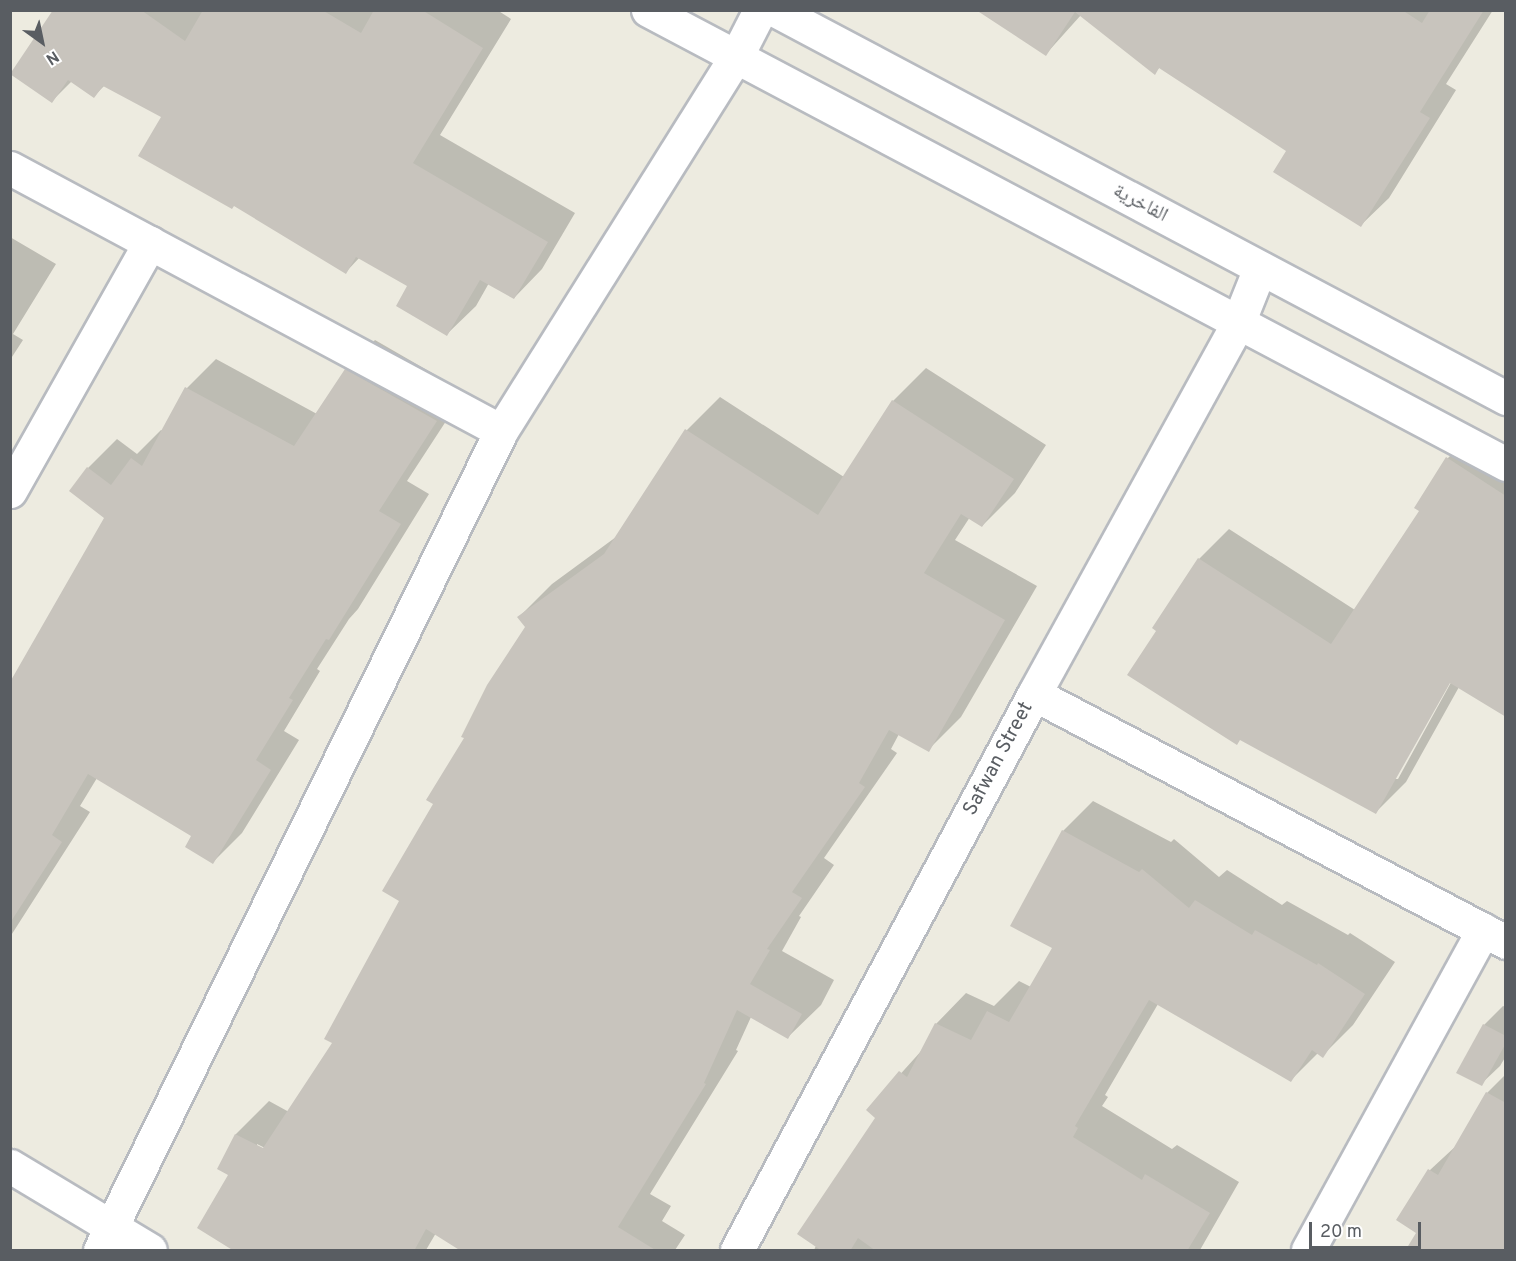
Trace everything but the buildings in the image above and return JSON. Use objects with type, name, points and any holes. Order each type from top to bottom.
[{"type":"street","points":[[648,10],[1506,464]]},
{"type":"street","points":[[106,1239],[501,431],[736,57],[760,10]]},
{"type":"street","name":"الفاخرية","points":[[775,10],[1506,398]]},
{"type":"street","points":[[10,168],[501,431]]},
{"type":"street","points":[[10,491],[150,243]]},
{"type":"street","name":"Safwan Street","points":[[737,1251],[1034,694],[1238,323],[1260,268]]},
{"type":"street","points":[[1034,694],[1494,936],[1308,1251]]},
{"type":"street","points":[[10,1166],[106,1239],[150,1251]]}]
